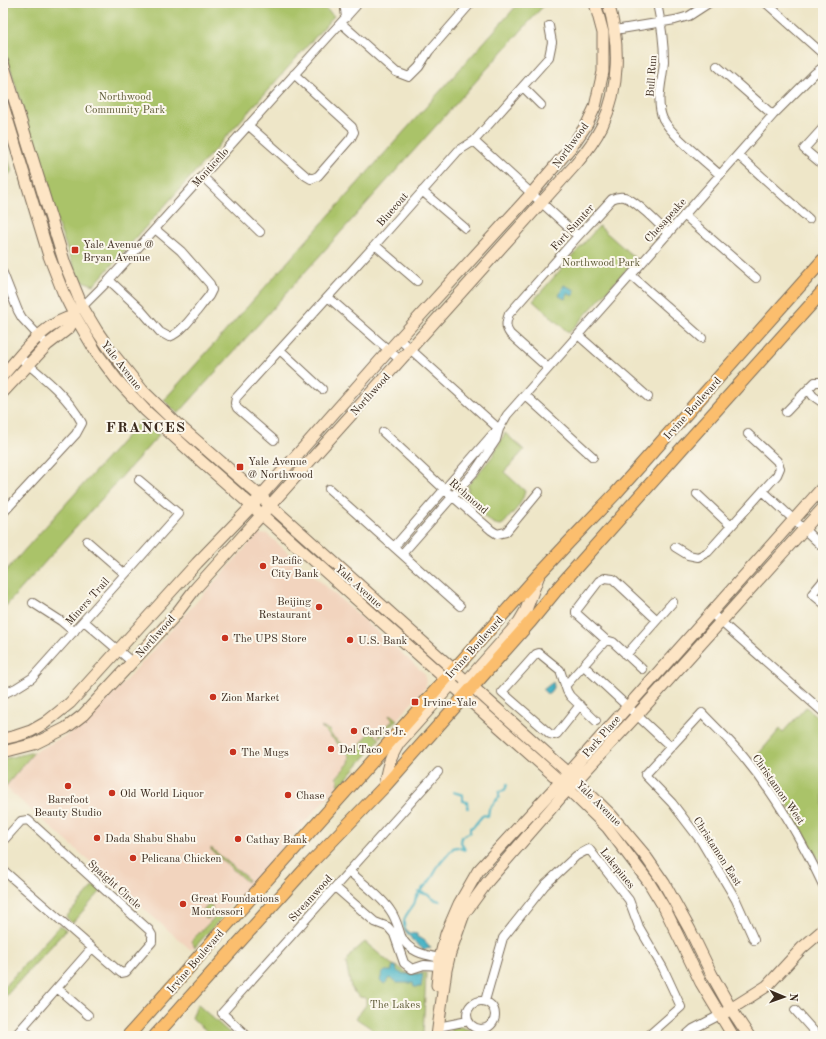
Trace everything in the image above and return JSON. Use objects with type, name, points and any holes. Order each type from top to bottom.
[{"type":"main road","name":"Irvine Boulevard","points":[[128,1036],[450,678],[540,573],[616,493],[823,260]]},
{"type":"main road","name":"Irvine Boulevard","points":[[155,1036],[307,867],[384,787],[468,688],[823,291]]},
{"type":"street","points":[[346,3],[343,20],[396,72],[409,77],[419,67],[429,51],[471,3]]},
{"type":"street","name":"Monticello","points":[[3,392],[47,345],[68,328],[82,306],[109,280],[358,3]]},
{"type":"street","name":"Northwood","points":[[3,739],[31,730],[70,703],[201,558],[252,506],[389,350],[532,193],[572,146],[587,124],[595,107],[603,72],[603,33],[595,3]]},
{"type":"street","name":"Northwood","points":[[3,752],[34,744],[66,728],[88,710],[173,618],[195,589],[576,164],[591,145],[602,125],[614,87],[616,61],[615,30],[608,3]]},
{"type":"street","name":"Bull Run","points":[[656,3],[661,22],[664,60],[660,104],[663,118],[672,131],[720,175]]},
{"type":"street","points":[[615,30],[689,16],[709,3]]},
{"type":"street","points":[[766,3],[823,54]]},
{"type":"street","name":"Bluecoat","points":[[274,440],[242,412],[234,403],[236,398],[458,151],[474,141],[549,57],[552,42],[549,26]]},
{"type":"street","name":"Yale Avenue","points":[[3,63],[65,264],[82,306],[110,350],[144,391],[176,423],[270,505],[450,678]]},
{"type":"street","points":[[717,66],[773,115]]},
{"type":"street","name":"Chesapeake","points":[[402,554],[452,496],[475,472],[496,440],[499,429],[507,415],[524,395],[773,115],[823,67]]},
{"type":"street","points":[[248,125],[306,176],[311,179],[318,176],[352,138],[354,132],[347,121],[294,74]]},
{"type":"street","points":[[523,86],[541,105]]},
{"type":"street","name":"Yale Avenue","points":[[3,105],[49,256],[63,292],[75,316],[107,367],[131,396],[194,456],[450,678],[468,688],[572,777],[612,816],[644,854],[664,883],[690,930],[712,976],[749,1036]]},
{"type":"street","points":[[823,128],[804,149],[823,165]]},
{"type":"street","points":[[474,141],[578,236]]},
{"type":"street","points":[[738,155],[809,219]]},
{"type":"street","points":[[202,176],[260,232]]},
{"type":"street","points":[[422,191],[465,228]]},
{"type":"street","name":"Fort Sumter","points":[[548,368],[510,334],[506,325],[506,320],[509,314],[578,236],[612,200],[620,196],[630,199],[668,234]]},
{"type":"street","points":[[684,215],[756,278]]},
{"type":"street","points":[[109,280],[140,309],[160,332],[169,337],[176,335],[210,296],[212,290],[210,284],[181,251],[155,229]]},
{"type":"street","points":[[374,245],[417,281]]},
{"type":"street","points":[[3,275],[22,318],[47,345]]},
{"type":"street","points":[[631,275],[702,338]]},
{"type":"street","points":[[328,297],[400,360]]},
{"type":"street","points":[[3,375],[38,336],[63,318],[75,316]]},
{"type":"street","points":[[578,335],[648,397]]},
{"type":"street","points":[[399,339],[499,429]]},
{"type":"street","points":[[280,350],[322,389]]},
{"type":"street","points":[[3,514],[76,434],[82,423],[69,402],[19,357]]},
{"type":"street","points":[[786,412],[815,382],[823,382]]},
{"type":"street","points":[[808,389],[823,403]]},
{"type":"street","points":[[524,395],[593,457]]},
{"type":"street","name":"Chesapeake","points":[[394,547],[492,435],[499,429]]},
{"type":"street","name":"Richmond","points":[[383,432],[444,489],[491,530],[498,534],[506,532],[539,492]]},
{"type":"street","points":[[676,548],[688,555],[698,557],[708,552],[777,475],[780,468],[777,460],[748,434]]},
{"type":"street","name":"Miners Trail","points":[[3,694],[32,678],[179,514],[139,480]]},
{"type":"street","name":"Park Place","points":[[438,1032],[450,953],[464,914],[488,881],[628,705],[823,487]]},
{"type":"street","points":[[329,489],[460,606]]},
{"type":"street","points":[[763,491],[823,546]]},
{"type":"street","points":[[696,494],[731,526]]},
{"type":"street","name":"Park Place","points":[[572,777],[638,715],[823,508]]},
{"type":"street","points":[[87,541],[126,574]]},
{"type":"street","points":[[468,688],[519,622],[526,610],[540,573]]},
{"type":"street","points":[[642,669],[613,642],[606,640],[576,613],[576,611],[599,581],[605,578],[613,579],[657,620]]},
{"type":"street","points":[[823,581],[812,594],[823,603]]},
{"type":"street","points":[[626,655],[673,602]]},
{"type":"street","points":[[32,603],[61,621],[74,632]]},
{"type":"street","points":[[711,613],[823,712]]},
{"type":"street","points":[[84,621],[132,662]]},
{"type":"street","points":[[566,685],[606,640]]},
{"type":"street","points":[[580,705],[557,734],[554,735],[550,734],[502,692],[536,654],[539,653],[560,670],[570,696],[580,705],[596,721]]},
{"type":"street","points":[[584,666],[628,705],[671,747]]},
{"type":"street","points":[[384,787],[389,761],[394,751],[450,678]]},
{"type":"street","name":"Yale Avenue","points":[[468,688],[564,786],[607,827],[648,881],[665,909],[701,983],[733,1036]]},
{"type":"street","name":"Christamon West","points":[[671,747],[702,713],[746,758],[766,785],[805,847],[823,885]]},
{"type":"street","name":"Christamon East","points":[[671,747],[645,775],[672,803],[701,841],[736,900],[754,940]]},
{"type":"street","name":"Streamwood","points":[[247,1036],[222,1013],[438,772]]},
{"type":"street","name":"Park Place","points":[[440,1013],[437,988],[439,962],[446,934],[459,904],[478,871],[564,786]]},
{"type":"street","name":"Spaight Circle","points":[[3,841],[21,821],[28,820],[149,930],[152,938],[150,945],[124,973],[119,972],[92,948]]},
{"type":"street","name":"Lakepines","points":[[485,1001],[503,938],[545,886],[576,856],[589,849],[629,900],[639,927],[663,968],[681,1007],[648,1036]]},
{"type":"street","points":[[3,870],[92,948],[15,1036]]},
{"type":"street","points":[[349,871],[386,904],[397,922],[402,937],[411,948],[439,962]]},
{"type":"street","points":[[335,887],[375,922],[388,927],[394,934],[404,963],[412,969],[439,962]]},
{"type":"street","points":[[685,1036],[693,1029],[731,1009],[767,986],[802,948],[823,930]]},
{"type":"street","points":[[57,988],[88,1015]]},
{"type":"street","points":[[476,1001],[485,1001],[492,1006],[494,1010],[495,1014],[492,1022],[486,1028],[482,1029],[473,1027],[468,1021],[467,1016],[469,1007],[476,1001]]},
{"type":"street","points":[[795,1010],[818,1036]]},
{"type":"street","points":[[438,1032],[468,1021]]},
{"type":"street","points":[[22,1028],[31,1036]]},
{"type":"shaded area","points":[[267,534],[425,674],[426,687],[191,950],[5,787],[34,752],[69,734],[83,724],[118,689],[257,535]]},
{"type":"green space","name":"Northwood Community Park","points":[[3,3],[319,3],[334,16],[94,285],[79,280],[58,225],[3,44]]},
{"type":"green space","points":[[519,3],[546,3],[178,414],[164,400]]},
{"type":"green space","points":[[7,157],[12,171],[3,181],[3,162]]},
{"type":"green space","name":"Northwood Park","points":[[599,226],[636,259],[569,333],[533,301]]},
{"type":"green space","points":[[141,420],[159,435],[3,609],[3,574]]},
{"type":"green space","points":[[505,433],[524,450],[504,472],[525,491],[522,501],[516,510],[503,524],[499,525],[490,521],[468,501],[468,485],[492,457]]},
{"type":"green space","points":[[806,707],[823,722],[823,868],[790,808],[755,758],[780,729],[783,732]]},
{"type":"green space","points":[[390,714],[397,720],[381,737],[379,735],[393,720],[389,716]]},
{"type":"green space","points":[[321,727],[329,730],[332,736],[349,750],[353,751],[360,747],[371,731],[380,739],[340,786],[338,784],[339,781],[336,778],[349,763],[350,756]]},
{"type":"green space","points":[[34,752],[5,787],[3,790],[3,759]]},
{"type":"green space","points":[[211,848],[248,879],[247,882],[211,850]]},
{"type":"green space","points":[[95,885],[101,891],[72,923],[66,917]]},
{"type":"green space","points":[[209,905],[212,906],[213,914],[208,919],[205,918],[203,910]]},
{"type":"green space","points":[[220,912],[224,915],[195,947],[191,941]]},
{"type":"green space","points":[[60,925],[66,930],[3,999],[3,988]]},
{"type":"green space","name":"The Lakes","points":[[365,942],[391,964],[407,973],[426,973],[423,1036],[373,1036],[374,1032],[356,1018],[366,1005],[366,998],[360,997],[351,987],[346,963],[351,954]]},
{"type":"green space","points":[[197,1004],[233,1036],[212,1036],[192,1018]]},
{"type":"green space","points":[[453,1025],[492,1036],[450,1036]]},
{"type":"water","points":[[564,285],[575,290],[573,296],[567,293],[565,299],[559,296]]},
{"type":"water","points":[[553,682],[554,686],[549,694],[547,694],[543,690]]},
{"type":"water","points":[[404,929],[410,933],[417,934],[417,937],[424,940],[431,948],[424,950],[412,940]]},
{"type":"water","points":[[396,966],[397,971],[400,973],[423,975],[421,987],[414,987],[413,983],[397,983],[389,978],[385,984],[383,983],[380,980],[382,974],[385,971],[392,971],[392,967]]},
{"type":"waterway","points":[[405,929],[405,918],[414,904],[418,893],[429,881],[439,865],[453,848],[457,847],[465,850],[461,842],[462,837],[470,832],[470,828],[474,826],[483,815],[488,816],[489,809],[499,797],[499,792],[505,790],[507,784]]},
{"type":"waterway","points":[[453,792],[463,795],[463,801],[467,802],[468,808]]},
{"type":"waterway","points":[[419,892],[440,901]]},
{"type":"place","name":"Yale Avenue @ Bryan Avenue","points":[[75,250]]},
{"type":"place","name":"Yale Avenue @ Northwood","points":[[240,467]]},
{"type":"place","name":"Pacific City Bank","points":[[263,566]]},
{"type":"place","name":"Beijing Restaurant","points":[[319,607]]},
{"type":"place","name":"The UPS Store","points":[[225,638]]},
{"type":"place","name":"U.S. Bank","points":[[350,640]]},
{"type":"place","name":"Zion Market","points":[[213,697]]},
{"type":"place","name":"Irvine-Yale","points":[[415,702]]},
{"type":"place","name":"Carl's Jr.","points":[[354,731]]},
{"type":"place","name":"Del Taco","points":[[331,749]]},
{"type":"place","name":"The Mugs","points":[[233,752]]},
{"type":"place","name":"Barefoot Beauty Studio","points":[[68,786]]},
{"type":"place","name":"Old World Liquor","points":[[112,793]]},
{"type":"place","name":"Chase","points":[[288,795]]},
{"type":"place","name":"Dada Shabu Shabu","points":[[97,838]]},
{"type":"place","name":"Cathay Bank","points":[[238,839]]},
{"type":"place","name":"Pelicana Chicken","points":[[133,858]]},
{"type":"place","name":"Great Foundations Montessori","points":[[183,904]]},
{"type":"district","name":"FRANCES","points":[[146,427]]}]
